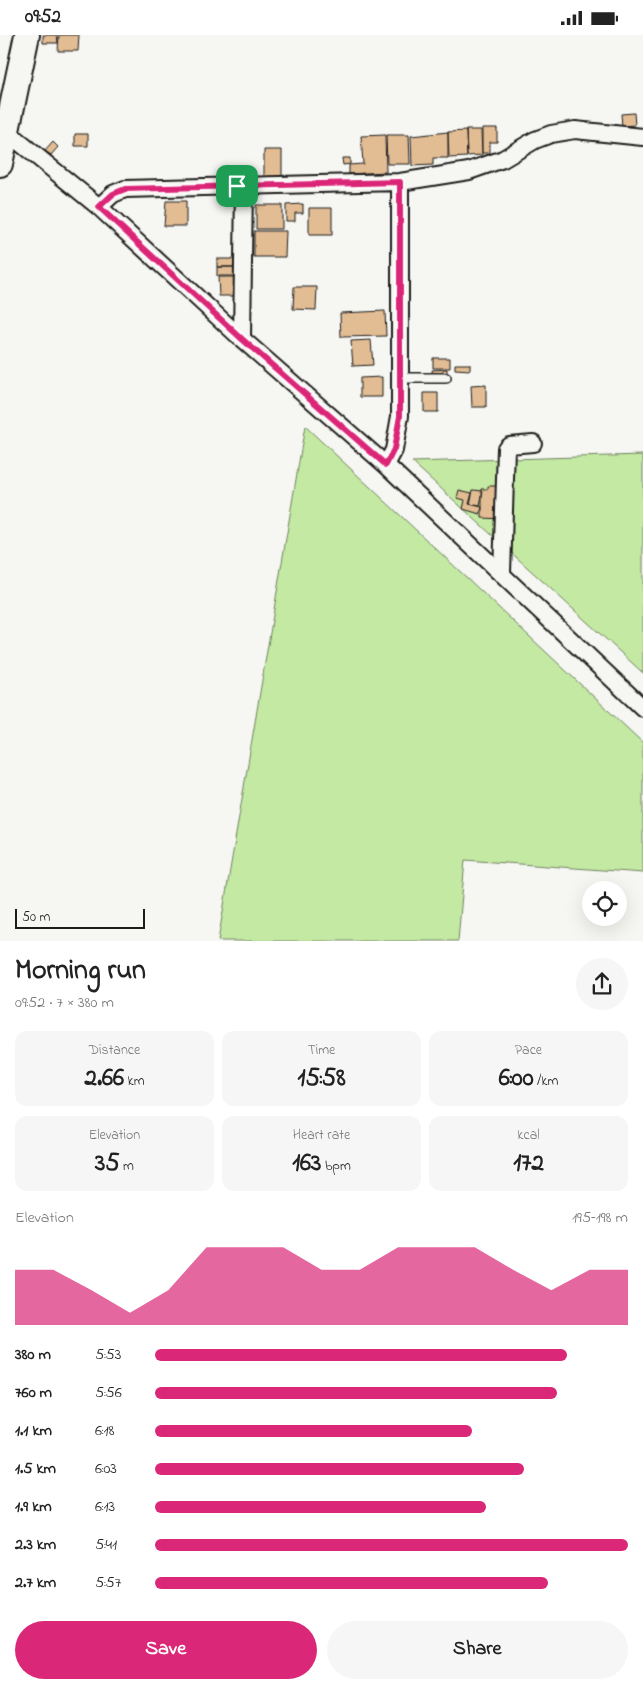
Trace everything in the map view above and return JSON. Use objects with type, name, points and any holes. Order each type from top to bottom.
[{"type":"street","points":[[0,164],[6,117],[27,35]]},
{"type":"street","points":[[6,117],[99,207],[242,339],[386,465],[643,708]]},
{"type":"street","points":[[99,207],[119,190],[400,182],[469,171],[503,159],[535,140],[551,134],[575,130],[643,137]]},
{"type":"street","points":[[386,465],[394,449],[400,416],[400,182]]},
{"type":"street","points":[[242,339],[244,186]]},
{"type":"street","points":[[502,573],[506,448],[509,445],[533,443]]},
{"type":"lane","points":[[400,378],[446,378]]},
{"type":"green space","points":[[305,426],[643,743],[643,873],[465,860],[458,941],[218,941]]},
{"type":"green space","points":[[643,455],[643,673],[412,462]]},
{"type":"building","points":[[43,35],[57,35],[58,43],[43,43]]},
{"type":"building","points":[[59,35],[79,35],[78,51],[58,51]]},
{"type":"building","points":[[634,113],[635,125],[622,126],[621,114]]},
{"type":"building","points":[[482,128],[497,128],[497,142],[490,142],[490,153],[482,153]]},
{"type":"building","points":[[466,130],[481,130],[482,155],[467,156]]},
{"type":"building","points":[[466,131],[467,157],[449,158],[448,132]]},
{"type":"building","points":[[448,132],[448,158],[433,158],[433,165],[412,166],[411,136]]},
{"type":"building","points":[[75,134],[88,134],[88,146],[75,146]]},
{"type":"building","points":[[385,135],[386,172],[349,174],[349,165],[363,164],[361,136]]},
{"type":"building","points":[[386,135],[409,135],[410,164],[387,164]]},
{"type":"building","points":[[53,142],[58,147],[51,155],[45,151]]},
{"type":"building","points":[[264,150],[282,150],[282,177],[264,177]]},
{"type":"building","points":[[342,158],[350,158],[350,164],[343,165]]},
{"type":"building","points":[[166,201],[186,201],[186,226],[164,226]]},
{"type":"building","points":[[303,204],[303,213],[295,213],[295,221],[286,221],[286,205]]},
{"type":"building","points":[[256,205],[282,205],[282,229],[256,229]]},
{"type":"building","points":[[309,208],[332,208],[332,235],[309,235]]},
{"type":"building","points":[[254,231],[286,231],[285,257],[254,257]]},
{"type":"building","points":[[217,259],[239,259],[239,267],[217,267]]},
{"type":"building","points":[[217,267],[238,267],[238,276],[217,276]]},
{"type":"building","points":[[218,277],[239,277],[239,296],[219,296]]},
{"type":"building","points":[[294,287],[317,287],[316,310],[293,309]]},
{"type":"building","points":[[385,311],[386,336],[341,337],[340,313]]},
{"type":"building","points":[[371,340],[373,365],[353,366],[351,341]]},
{"type":"building","points":[[433,358],[450,358],[450,368],[433,368]]},
{"type":"building","points":[[455,364],[470,364],[470,370],[455,369]]},
{"type":"building","points":[[447,369],[447,376],[433,377],[432,370]]},
{"type":"building","points":[[382,377],[382,397],[360,397],[360,378]]},
{"type":"building","points":[[486,385],[486,407],[472,407],[471,386]]},
{"type":"building","points":[[424,393],[438,393],[438,412],[424,412]]},
{"type":"building","points":[[488,486],[503,486],[503,519],[482,518],[482,489],[488,489]]},
{"type":"building","points":[[459,490],[472,493],[469,504],[482,507],[480,514],[463,509],[465,500],[457,498]]},
{"type":"building","points":[[473,490],[483,491],[480,506],[470,504]]},
{"type":"route","points":[[400,182],[400,416],[394,449],[386,465],[242,339],[99,207],[113,194],[125,189],[237,186],[400,182]]}]
